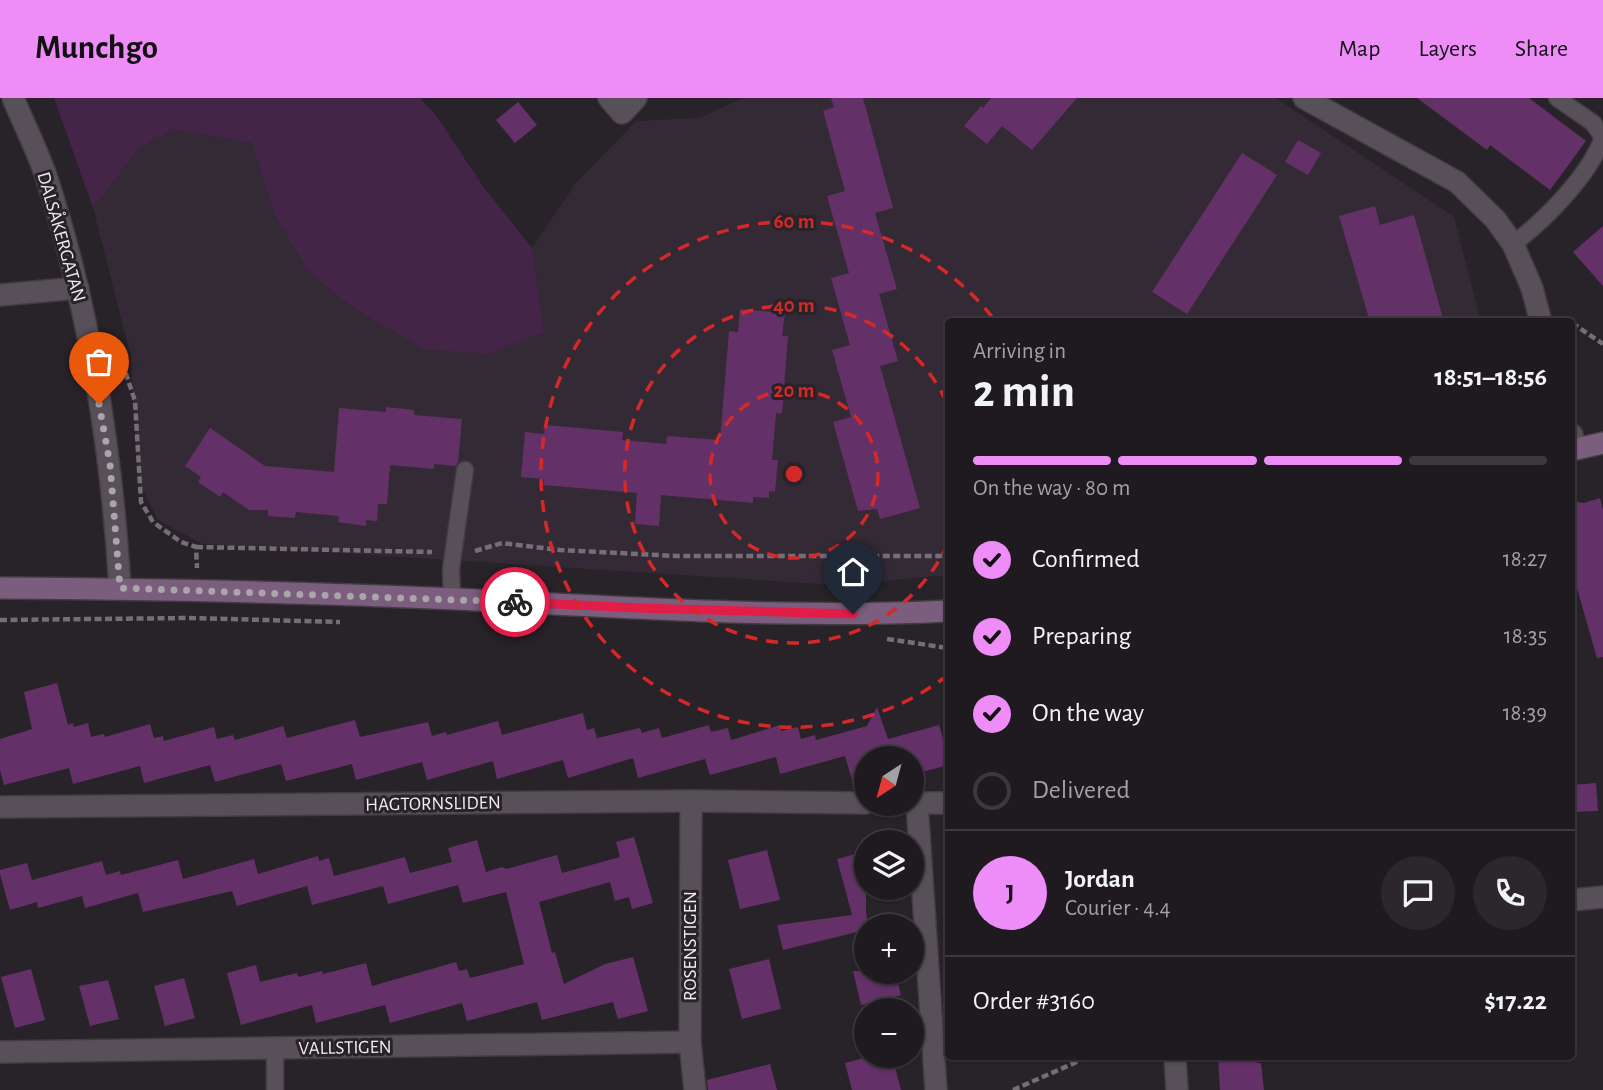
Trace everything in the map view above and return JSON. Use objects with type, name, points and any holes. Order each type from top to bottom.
[{"type":"street","name":"DALSÅKERGATAN","points":[[13,98],[45,174],[78,288],[110,464],[120,588]]},
{"type":"street","points":[[609,98],[622,113],[636,98]]},
{"type":"street","points":[[1304,98],[1457,182],[1495,219],[1513,244],[1532,288],[1540,318]]},
{"type":"street","points":[[0,295],[78,288]]},
{"type":"street","points":[[1575,445],[1603,443]]},
{"type":"street","points":[[0,588],[198,590],[799,612],[945,611]]},
{"type":"street","name":"HAGTORNSLIDEN","points":[[0,807],[691,801],[854,803]]},
{"type":"street","name":"ROSENSTIGEN","points":[[691,801],[690,1042],[695,1090]]},
{"type":"street","points":[[924,803],[945,803]]},
{"type":"street","points":[[915,816],[936,1090]]},
{"type":"street","points":[[1575,900],[1603,897]]},
{"type":"street","name":"VALLSTIGEN","points":[[0,1052],[690,1042]]},
{"type":"street","points":[[1175,1060],[1177,1090]]},
{"type":"lane","points":[[1513,244],[1539,225],[1588,167],[1596,157],[1603,137],[1593,122],[1557,98]]},
{"type":"lane","points":[[452,599],[454,552],[465,470]]},
{"type":"lane","points":[[275,1050],[275,1090]]},
{"type":"path","points":[[1575,325],[1603,344]]},
{"type":"path","points":[[116,345],[135,401],[141,502],[153,522],[181,542],[196,547],[467,552],[502,543],[560,550],[676,556],[945,556]]},
{"type":"path","points":[[196,547],[198,618]]},
{"type":"path","points":[[1013,1090],[1081,1060]]},
{"type":"shaded area","points":[[54,98],[420,98],[436,115],[482,185],[532,248],[544,332],[489,354],[424,349],[348,304],[308,271],[276,218],[252,143],[175,130],[140,147],[93,208]]},
{"type":"shaded area","points":[[743,98],[1276,98],[1454,217],[1480,318],[945,318],[945,575],[837,585],[202,544],[158,520],[138,480],[131,357],[93,208],[140,147],[175,130],[252,143],[276,218],[308,271],[348,304],[544,332],[532,248],[576,183],[636,121],[700,118]]},
{"type":"building","points":[[831,98],[863,98],[893,208],[875,213],[897,289],[879,294],[898,361],[880,366],[920,508],[880,519],[877,509],[858,511],[833,422],[851,417],[832,350],[850,345],[831,278],[849,273],[827,196],[845,191],[823,111],[834,107]]},
{"type":"building","points":[[991,98],[1077,98],[1032,150],[1002,126],[987,144],[964,126]]},
{"type":"building","points":[[1417,98],[1529,98],[1586,141],[1550,190],[1490,145],[1487,150]]},
{"type":"building","points":[[518,102],[537,125],[515,143],[496,120]]},
{"type":"building","points":[[1298,140],[1321,153],[1308,175],[1285,162]]},
{"type":"building","points":[[1242,153],[1277,175],[1187,314],[1152,292]]},
{"type":"building","points":[[1375,206],[1380,225],[1414,215],[1443,318],[1369,318],[1339,216]]},
{"type":"building","points":[[1603,226],[1603,286],[1573,252]]},
{"type":"building","points":[[740,309],[785,313],[782,336],[788,336],[782,414],[776,413],[772,460],[778,460],[775,492],[769,491],[769,498],[753,497],[753,503],[661,495],[659,526],[635,524],[637,493],[543,485],[544,479],[521,477],[525,432],[544,434],[545,425],[623,432],[622,440],[666,444],[667,436],[720,440],[729,331],[738,332]]},
{"type":"building","points":[[386,407],[414,410],[414,415],[462,419],[458,462],[456,466],[434,464],[434,469],[390,465],[387,504],[378,504],[377,521],[366,520],[366,526],[338,522],[339,516],[296,512],[295,518],[268,516],[268,510],[249,510],[223,492],[220,497],[198,482],[201,477],[185,466],[210,428],[265,466],[334,472],[339,408],[386,412]]},
{"type":"building","points":[[1600,498],[1603,510],[1603,657],[1597,658],[1575,581],[1575,502],[1584,503]]},
{"type":"building","points":[[57,683],[68,725],[73,723],[74,727],[88,723],[91,737],[104,734],[105,737],[150,724],[154,738],[163,736],[164,741],[214,727],[217,739],[233,735],[235,740],[283,726],[287,738],[355,720],[360,737],[428,722],[432,736],[446,732],[447,735],[498,721],[502,735],[583,713],[587,730],[594,728],[597,738],[640,728],[642,733],[659,728],[662,738],[709,725],[711,732],[728,728],[731,740],[780,725],[781,731],[798,727],[801,739],[815,735],[816,740],[867,726],[877,707],[888,739],[939,725],[945,742],[945,766],[924,771],[924,746],[854,746],[854,787],[845,756],[780,774],[776,757],[710,775],[705,759],[638,778],[633,758],[568,778],[563,760],[497,779],[493,761],[427,780],[422,762],[356,780],[352,764],[286,781],[281,764],[215,782],[210,765],[144,783],[140,766],[73,784],[69,768],[4,785],[0,770],[0,739],[32,729],[24,692]]},
{"type":"building","points":[[1596,783],[1598,811],[1575,812],[1575,785]]},
{"type":"building","points":[[634,837],[653,903],[632,909],[629,897],[615,901],[610,882],[539,902],[552,953],[555,952],[564,984],[605,964],[633,957],[648,1011],[618,1019],[613,1002],[542,1020],[537,1002],[467,1021],[462,1003],[390,1023],[385,1005],[316,1023],[312,1005],[241,1025],[227,973],[256,965],[260,982],[297,973],[298,977],[322,971],[323,974],[366,963],[372,986],[456,962],[459,971],[467,969],[470,978],[524,964],[506,892],[463,903],[458,885],[388,904],[383,886],[312,905],[307,886],[237,906],[232,891],[143,912],[138,893],[85,908],[82,896],[38,908],[37,902],[10,910],[0,874],[0,870],[27,863],[32,880],[102,861],[106,875],[120,871],[121,875],[178,860],[183,879],[254,859],[258,874],[318,856],[319,861],[329,858],[334,876],[405,857],[410,873],[452,862],[448,848],[477,840],[486,872],[557,855],[562,873],[620,857],[616,842]]},
{"type":"building","points":[[767,850],[780,900],[740,909],[728,860]]},
{"type":"building","points":[[854,854],[854,900],[866,900],[866,914],[854,914],[854,933],[783,950],[777,925],[852,915],[837,859]]},
{"type":"building","points":[[769,959],[781,1009],[742,1019],[729,969]]},
{"type":"building","points":[[31,969],[45,1020],[15,1028],[1,977]]},
{"type":"building","points":[[184,978],[195,1018],[165,1026],[154,986]]},
{"type":"building","points":[[108,980],[119,1019],[90,1026],[79,986]]},
{"type":"building","points":[[856,984],[898,984],[901,995],[889,998],[859,998]]},
{"type":"building","points":[[1218,1060],[1257,1060],[1257,1063],[1261,1063],[1264,1090],[1220,1090]]},
{"type":"building","points":[[854,1061],[854,1068],[895,1068],[901,1090],[852,1090],[845,1063]]},
{"type":"building","points":[[770,1064],[777,1090],[708,1090],[707,1080]]},
{"type":"way so far","points":[[99,404],[110,464],[120,588],[515,602]]},
{"type":"route","points":[[515,602],[853,614]]}]
